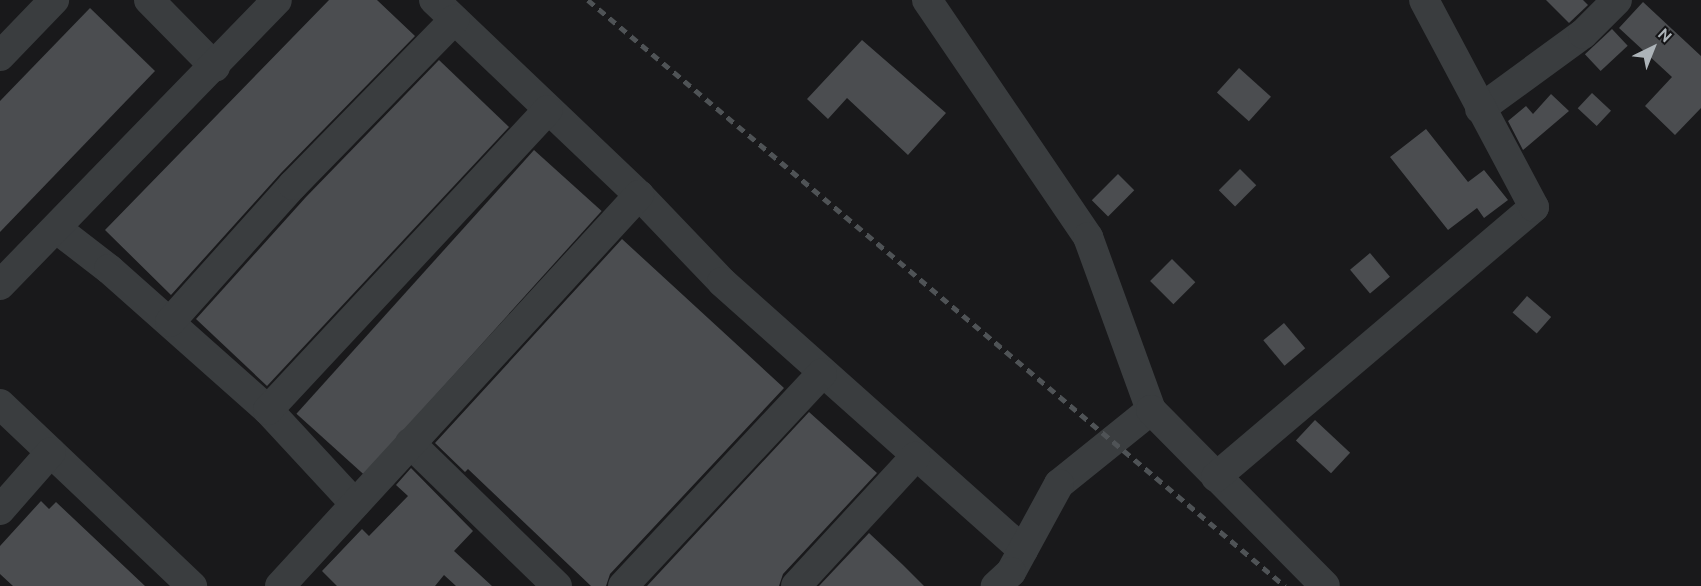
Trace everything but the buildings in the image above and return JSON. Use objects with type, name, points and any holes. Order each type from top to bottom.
[{"type":"street","points":[[0,56],[54,0]]},
{"type":"street","points":[[149,0],[214,67]]},
{"type":"street","points":[[0,285],[57,229],[277,0]]},
{"type":"street","points":[[927,0],[1088,237],[1151,410],[1325,586]]},
{"type":"street","points":[[1216,477],[1534,207],[1424,0]]},
{"type":"street","points":[[1480,109],[1583,34],[1617,0]]},
{"type":"street","points":[[170,322],[293,185],[444,10],[639,195],[722,282],[1023,550]]},
{"type":"street","points":[[268,410],[548,110]]},
{"type":"street","points":[[280,586],[639,195]]},
{"type":"street","points":[[57,229],[170,322],[268,410],[355,504]]},
{"type":"street","points":[[623,586],[822,373]]},
{"type":"street","points":[[0,404],[192,586]]},
{"type":"street","points":[[996,586],[1011,572],[1059,484],[1151,410]]},
{"type":"street","points":[[410,443],[557,586]]},
{"type":"street","points":[[0,510],[51,452]]},
{"type":"street","points":[[796,586],[915,456]]},
{"type":"railway","points":[[588,0],[1285,586]]}]
